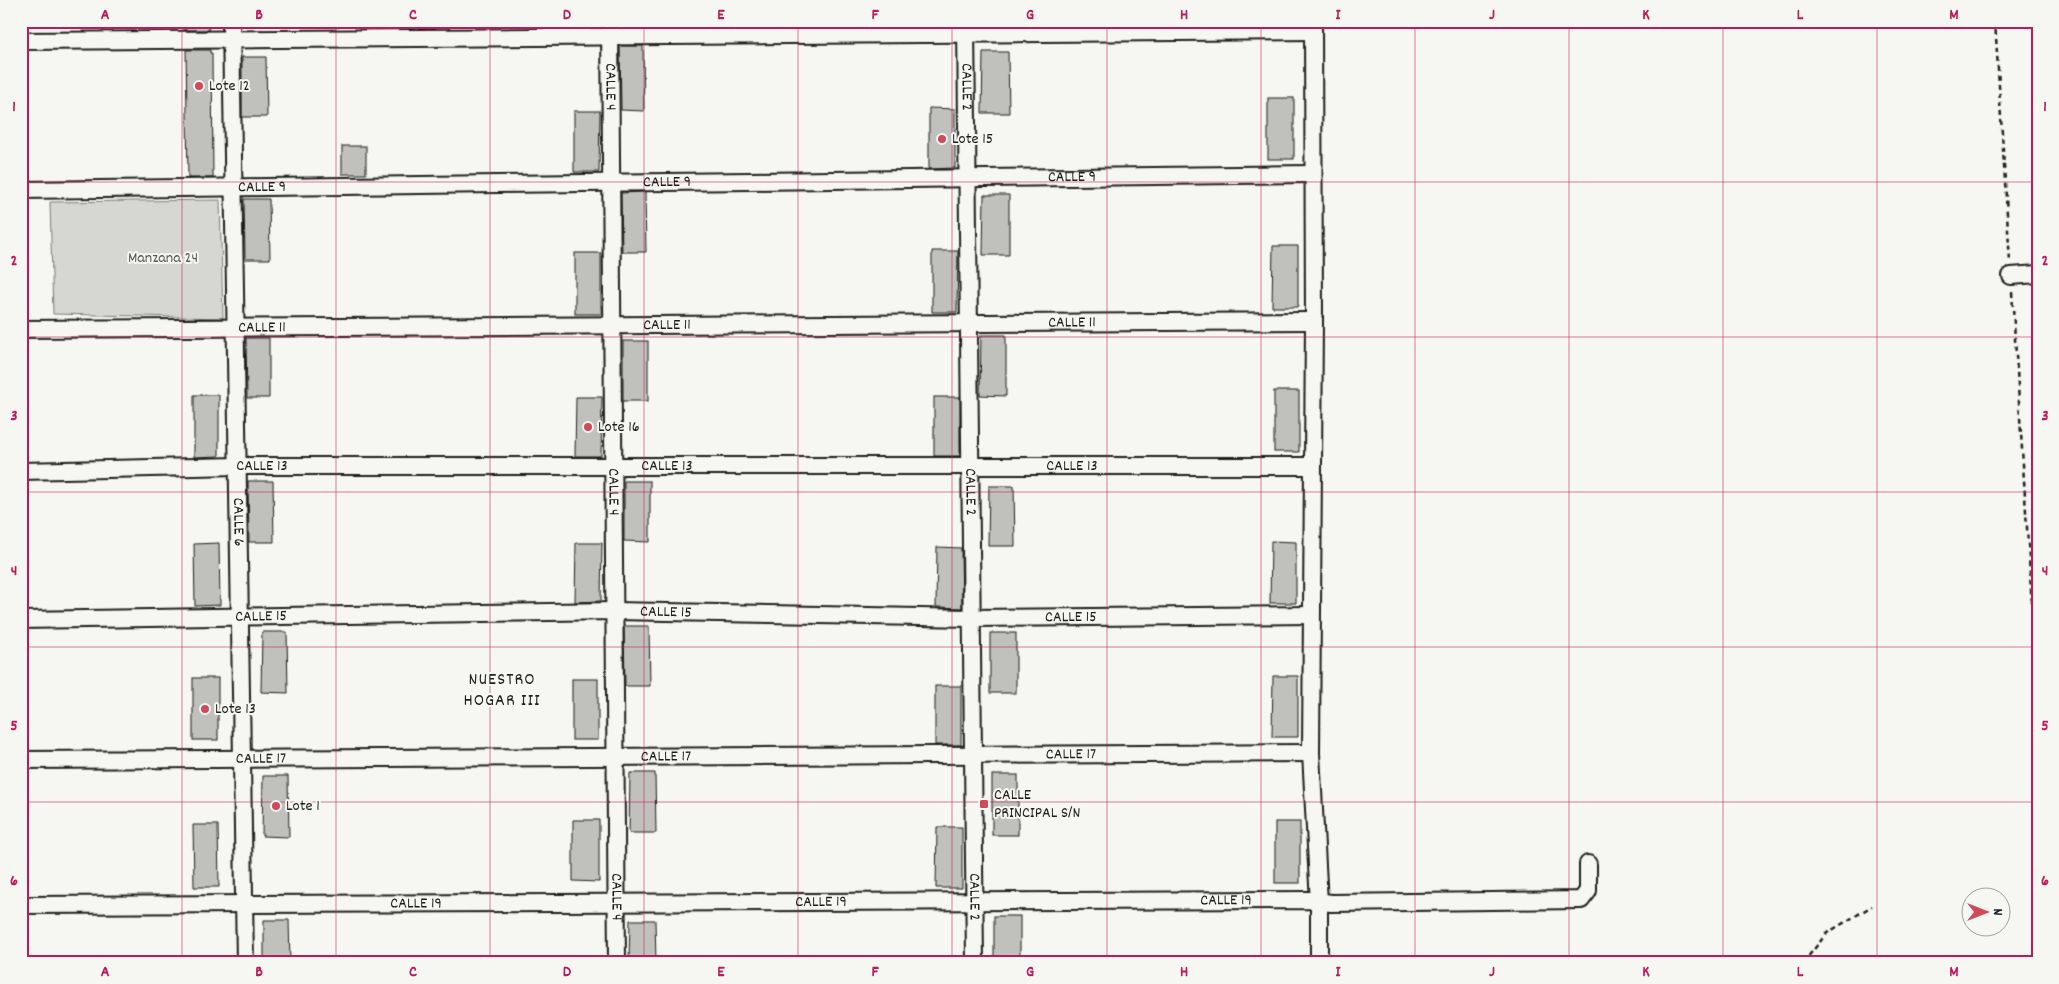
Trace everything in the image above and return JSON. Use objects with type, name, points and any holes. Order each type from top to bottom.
[{"type":"street","name":"CALLE 6","points":[[231,21],[245,963]]},
{"type":"street","points":[[21,41],[231,40],[610,29],[1313,26],[1314,321],[1311,753],[1319,902],[1319,963]]},
{"type":"street","name":"CALLE 2","points":[[966,28],[974,963]]},
{"type":"street","name":"CALLE 4","points":[[610,29],[617,963]]},
{"type":"street","name":"CALLE 9","points":[[21,190],[1313,174]]},
{"type":"street","points":[[2011,276],[2038,274]]},
{"type":"street","name":"CALLE 11","points":[[21,329],[1314,321]]},
{"type":"street","name":"CALLE 13","points":[[21,471],[238,466],[1312,466]]},
{"type":"street","name":"CALLE 15","points":[[21,620],[614,611],[970,618],[1311,615]]},
{"type":"street","name":"CALLE 17","points":[[21,760],[1311,753]]},
{"type":"street","name":"CALLE 19","points":[[21,905],[974,900],[1310,900],[1319,902],[1581,900],[1588,891],[1588,864]]},
{"type":"path","points":[[1995,21],[2038,700]]},
{"type":"path","points":[[1802,963],[1827,933],[1872,906]]},
{"type":"green space","name":"Manzana 24","points":[[220,200],[223,318],[53,314],[50,202]]},
{"type":"building","points":[[184,21],[209,21],[209,30],[184,30]]},
{"type":"building","points":[[620,21],[643,21],[643,26],[620,26]]},
{"type":"building","points":[[620,46],[643,46],[644,111],[621,110]]},
{"type":"building","points":[[186,50],[210,50],[210,53],[212,53],[213,178],[188,178]]},
{"type":"building","points":[[983,52],[1008,52],[1009,113],[982,113]]},
{"type":"building","points":[[242,57],[266,57],[267,117],[242,117]]},
{"type":"building","points":[[1268,98],[1294,98],[1294,159],[1268,159]]},
{"type":"building","name":"Lote 15","points":[[929,108],[955,109],[955,168],[929,169]]},
{"type":"building","points":[[574,111],[600,111],[599,172],[574,172]]},
{"type":"building","points":[[342,146],[366,146],[366,174],[342,174]]},
{"type":"building","points":[[645,192],[646,252],[622,252],[621,193]]},
{"type":"building","points":[[984,195],[1009,195],[1009,255],[983,255]]},
{"type":"building","points":[[244,199],[269,199],[270,259],[245,259]]},
{"type":"building","points":[[1273,246],[1298,246],[1298,307],[1272,307]]},
{"type":"building","points":[[932,251],[958,251],[957,312],[932,312]]},
{"type":"building","points":[[575,253],[601,253],[601,314],[575,314]]},
{"type":"building","points":[[981,335],[1006,335],[1006,396],[980,395]]},
{"type":"building","points":[[246,338],[269,338],[269,398],[247,398]]},
{"type":"building","points":[[623,341],[648,341],[648,401],[623,401]]},
{"type":"building","points":[[1274,391],[1299,391],[1299,452],[1274,452]]},
{"type":"building","points":[[194,395],[219,395],[219,456],[194,457]]},
{"type":"building","name":"Lote 16","points":[[576,397],[602,397],[601,456],[575,456]]},
{"type":"building","points":[[934,397],[960,397],[960,456],[934,456]]},
{"type":"building","points":[[248,481],[273,481],[274,542],[249,542]]},
{"type":"building","points":[[624,481],[650,481],[650,542],[624,541]]},
{"type":"building","points":[[989,486],[1014,486],[1015,546],[988,546]]},
{"type":"building","points":[[1271,541],[1296,542],[1296,603],[1270,603]]},
{"type":"building","points":[[219,543],[220,605],[195,606],[194,544]]},
{"type":"building","points":[[576,543],[602,543],[601,601],[575,602]]},
{"type":"building","points":[[937,547],[961,548],[962,608],[936,607]]},
{"type":"building","points":[[624,626],[649,626],[650,686],[625,686]]},
{"type":"building","points":[[262,632],[287,632],[288,693],[261,692]]},
{"type":"building","points":[[990,633],[1016,633],[1016,693],[990,693]]},
{"type":"building","points":[[1273,676],[1298,676],[1298,737],[1272,737]]},
{"type":"building","name":"Lote 13","points":[[193,678],[218,678],[218,740],[193,740]]},
{"type":"building","points":[[572,679],[598,679],[598,740],[572,740]]},
{"type":"building","points":[[935,686],[961,686],[961,745],[935,745]]},
{"type":"building","points":[[630,773],[655,773],[656,833],[629,833]]},
{"type":"building","points":[[992,775],[1018,775],[1018,835],[992,835]]},
{"type":"building","name":"Lote 1","points":[[263,776],[288,776],[289,837],[262,836]]},
{"type":"building","points":[[573,820],[599,820],[599,882],[573,881]]},
{"type":"building","points":[[1275,822],[1300,822],[1300,883],[1275,883]]},
{"type":"building","points":[[193,825],[218,825],[219,887],[194,887]]},
{"type":"building","points":[[937,827],[962,827],[962,888],[936,888]]},
{"type":"building","points":[[994,916],[1020,916],[1020,963],[994,963]]},
{"type":"building","points":[[264,920],[289,920],[290,963],[264,963]]},
{"type":"building","points":[[630,920],[655,920],[656,963],[629,963]]},
{"type":"place","name":"Lote 12","points":[[199,86]]},
{"type":"place","name":"Lote 15","points":[[942,139]]},
{"type":"place","name":"Lote 16","points":[[588,427]]},
{"type":"place","name":"Lote 13","points":[[205,709]]},
{"type":"place","name":"CALLE PRINCIPAL S/N","points":[[984,804]]},
{"type":"place","name":"Lote 1","points":[[276,806]]},
{"type":"district","name":"NUESTRO HOGAR III","points":[[502,690]]}]
